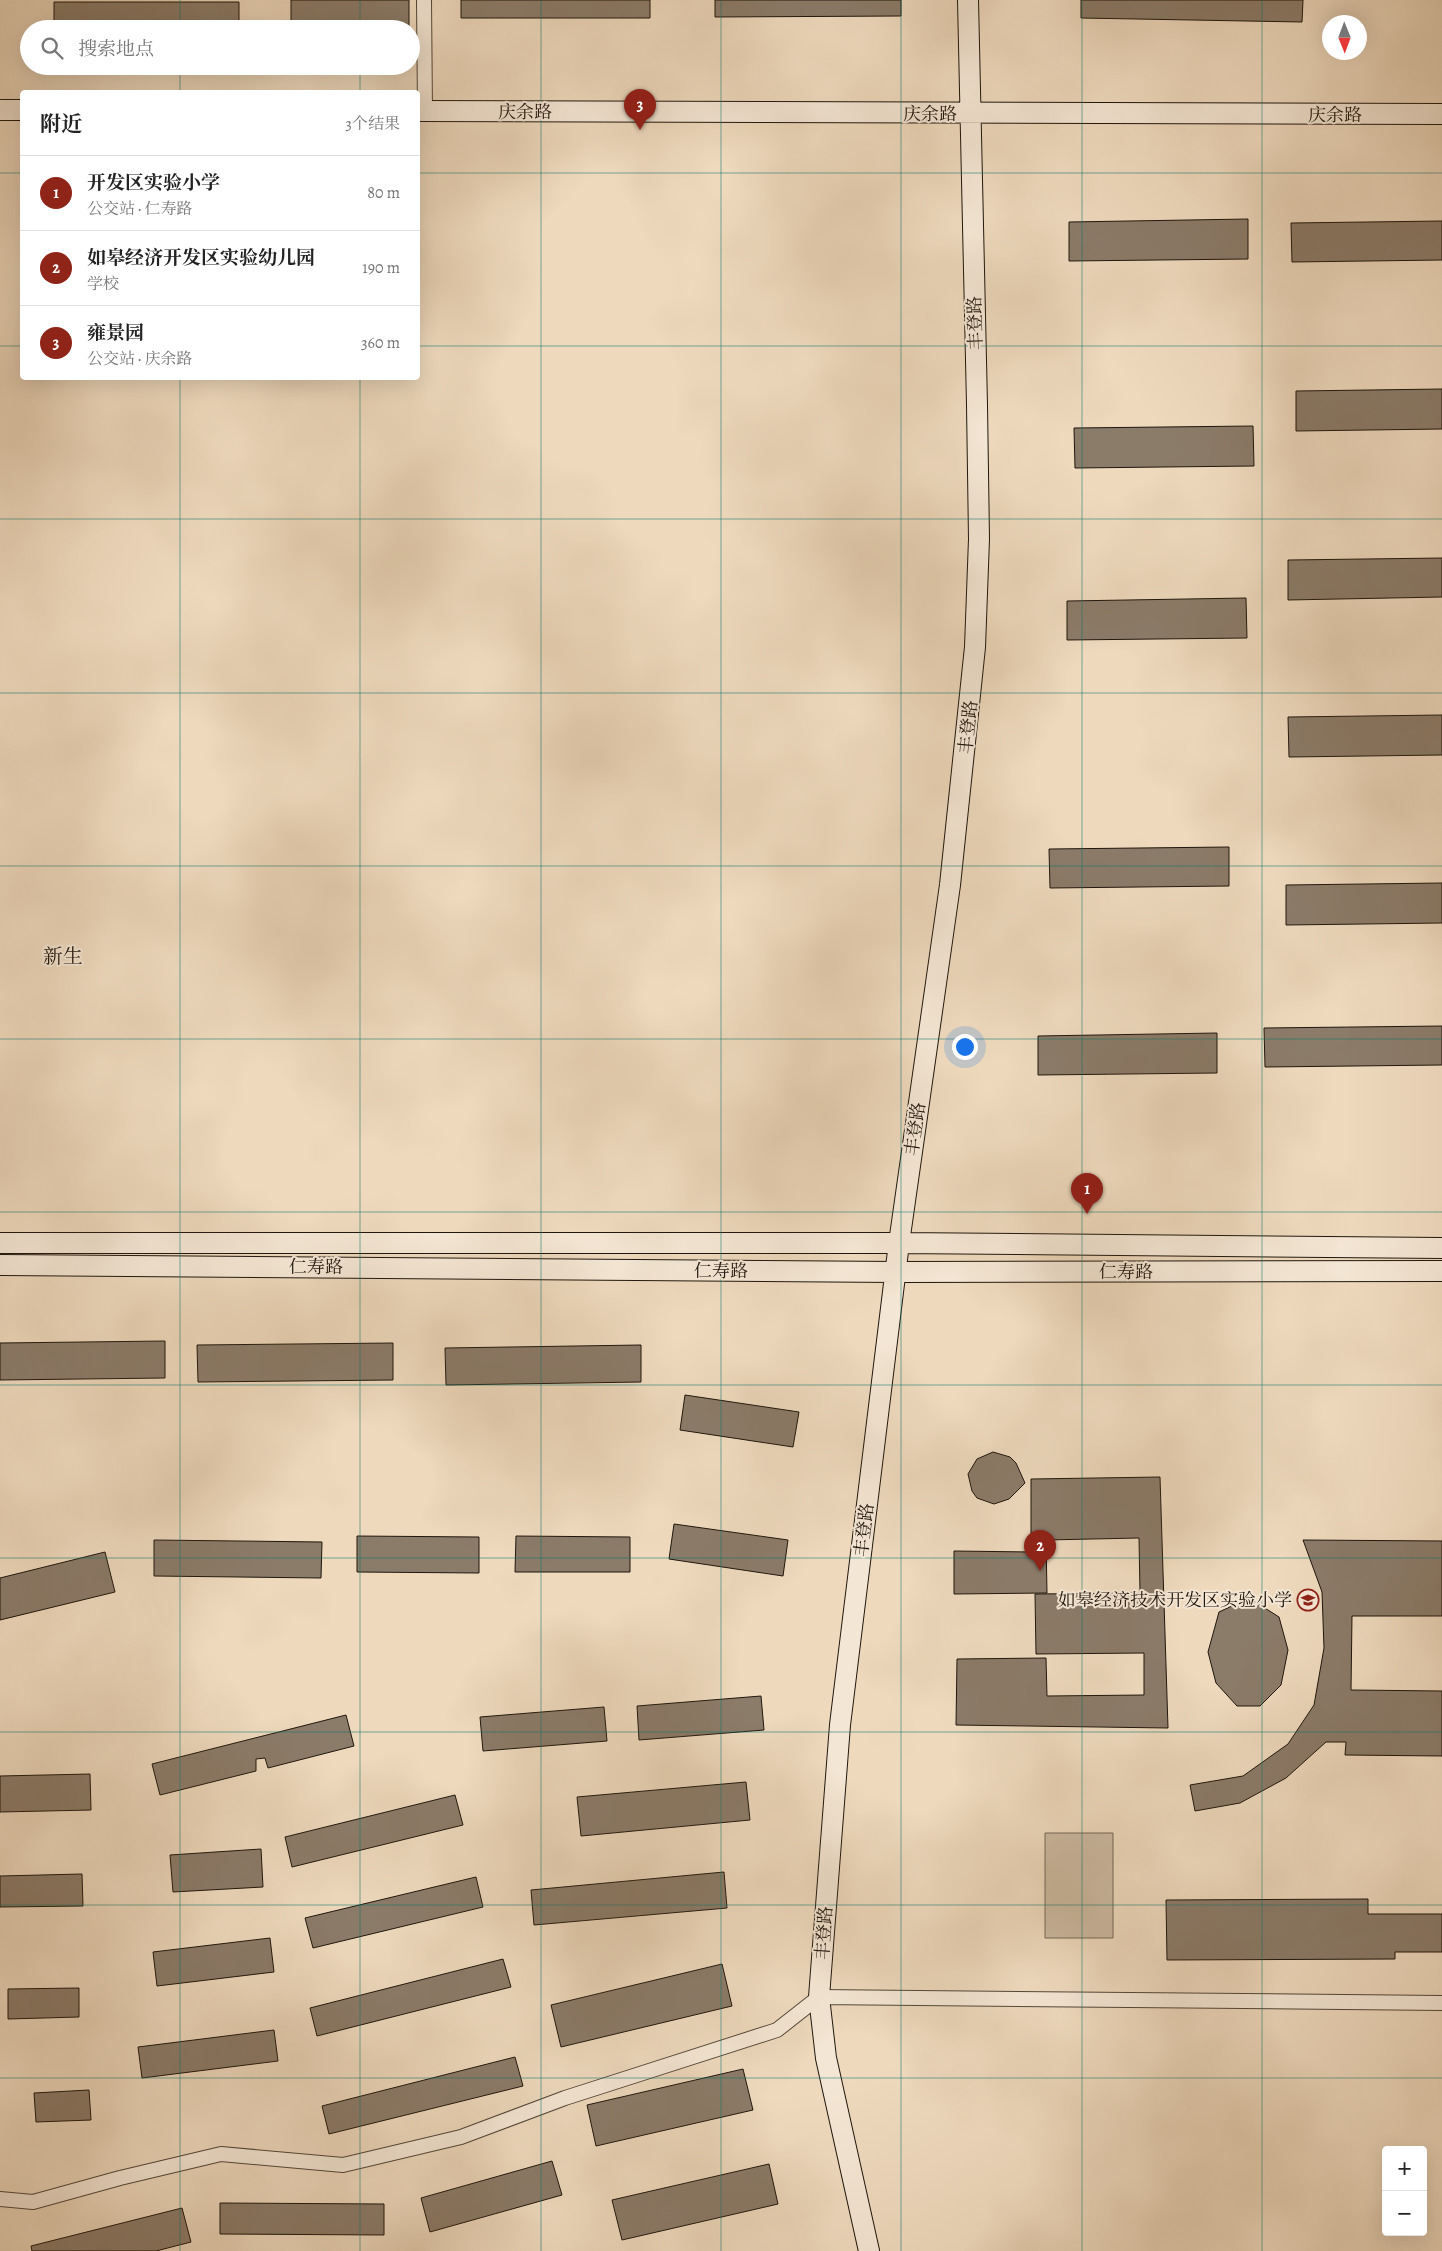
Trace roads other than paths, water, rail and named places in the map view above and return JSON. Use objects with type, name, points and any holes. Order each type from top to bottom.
[{"type":"street","points":[[421,111],[424,0]]},
{"type":"street","name":"丰登路","points":[[869,2251],[826,2058],[820,1997],[840,1725],[899,1243],[950,885],[975,647],[979,539],[968,0]]},
{"type":"street","points":[[0,110],[20,110]]},
{"type":"street","name":"庆余路","points":[[421,111],[970,115],[1442,114]]},
{"type":"street","name":"仁寿路","points":[[0,1243],[899,1243],[1442,1248]]},
{"type":"street","name":"仁寿路","points":[[0,1265],[896,1272],[1442,1271]]},
{"type":"street","points":[[0,2199],[33,2202],[120,2178],[221,2154],[343,2165],[461,2137],[565,2098],[777,2030],[820,1997],[1442,2003]]},
{"type":"place","name":"雍景园","points":[[640,130]]},
{"type":"place","name":"开发区实验小学","points":[[1087,1214]]},
{"type":"place","name":"如皋经济开发区实验幼儿园","points":[[1040,1571]]},
{"type":"place","name":"如皋经济技术开发区实验小学","points":[[1308,1600]]},
{"type":"district","name":"新生","points":[[63,956]]}]
